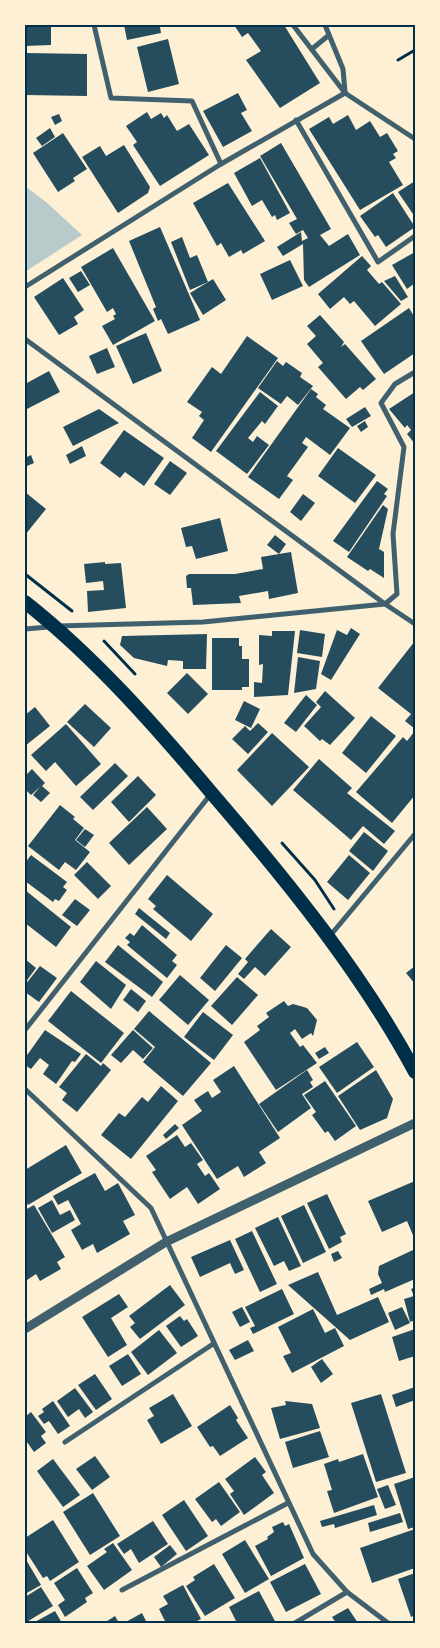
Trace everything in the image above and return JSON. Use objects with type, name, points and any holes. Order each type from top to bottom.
[{"type":"highway","points":[[25,602],[56,626],[166,739],[260,849],[328,938],[395,1035],[415,1072]]},
{"type":"street","points":[[94,25],[111,98],[192,101],[222,164]]},
{"type":"street","points":[[293,25],[345,93],[415,139]]},
{"type":"street","points":[[325,25],[343,69],[345,93]]},
{"type":"street","points":[[312,49],[329,35]]},
{"type":"street","points":[[25,287],[222,164],[345,93]]},
{"type":"street","points":[[296,120],[378,262],[415,236]]},
{"type":"street","points":[[25,339],[384,604],[415,624]]},
{"type":"street","points":[[25,629],[56,626],[203,622],[384,604],[397,594],[393,534],[404,446],[381,403],[395,384],[415,372]]},
{"type":"street","points":[[25,1030],[212,793]]},
{"type":"street","points":[[328,938],[415,834]]},
{"type":"street","points":[[25,1089],[151,1208],[313,1554],[347,1592],[388,1623]]},
{"type":"street","points":[[25,1329],[166,1242],[415,1123]]},
{"type":"street","points":[[64,1442],[214,1344]]},
{"type":"street","points":[[122,1590],[288,1502]]},
{"type":"street","points":[[294,1623],[347,1592]]},
{"type":"path","points":[[398,60],[415,50]]},
{"type":"shaded area","points":[[25,186],[46,202],[82,235],[25,272]]},
{"type":"building","points":[[25,25],[51,25],[51,45],[25,46]]},
{"type":"building","points":[[124,25],[167,26],[160,27],[161,33],[127,40]]},
{"type":"building","points":[[234,25],[284,25],[320,83],[280,108],[246,60],[261,51],[248,33],[242,37]]},
{"type":"building","points":[[168,39],[179,84],[148,92],[137,47]]},
{"type":"building","points":[[25,53],[87,54],[87,96],[25,95]]},
{"type":"building","points":[[238,93],[247,110],[241,113],[252,131],[223,147],[203,111]]},
{"type":"building","points":[[147,112],[151,119],[161,113],[164,118],[167,115],[177,131],[189,124],[209,155],[160,186],[133,145],[137,142],[126,126]]},
{"type":"building","points":[[59,114],[62,121],[55,125],[51,117]]},
{"type":"building","points":[[348,115],[356,130],[370,121],[380,137],[387,133],[398,151],[393,154],[396,158],[389,162],[403,185],[360,210],[309,129],[329,117],[333,124]]},
{"type":"building","points":[[50,128],[55,137],[42,146],[36,138]]},
{"type":"building","points":[[63,133],[87,169],[73,178],[75,181],[58,192],[33,153]]},
{"type":"building","points":[[281,143],[331,229],[320,235],[329,246],[348,234],[360,255],[309,287],[304,280],[303,244],[283,256],[277,247],[301,232],[302,241],[308,238],[303,230],[296,234],[289,223],[297,219],[260,156]]},
{"type":"building","points":[[124,145],[150,187],[148,193],[118,213],[82,157],[100,146],[106,156]]},
{"type":"building","points":[[260,158],[290,213],[277,220],[275,215],[272,217],[262,200],[252,206],[234,173]]},
{"type":"building","points":[[415,181],[415,217],[398,192]]},
{"type":"building","points":[[228,183],[265,241],[243,254],[241,250],[229,257],[221,243],[217,246],[193,203]]},
{"type":"building","points":[[393,193],[415,227],[386,247],[378,235],[375,237],[360,216]]},
{"type":"building","points":[[160,227],[200,320],[168,334],[161,319],[158,321],[153,309],[156,307],[129,241]]},
{"type":"building","points":[[182,237],[190,258],[197,255],[208,282],[190,290],[171,242]]},
{"type":"building","points":[[113,248],[155,321],[113,345],[102,326],[115,319],[113,316],[116,314],[113,308],[107,312],[81,267]]},
{"type":"building","points":[[415,252],[415,283],[407,289],[392,265]]},
{"type":"building","points":[[362,256],[371,266],[367,270],[379,284],[382,282],[401,304],[375,326],[354,301],[350,304],[344,297],[330,309],[318,294]]},
{"type":"building","points":[[290,260],[303,286],[272,300],[260,274]]},
{"type":"building","points":[[81,271],[90,285],[78,292],[69,278]]},
{"type":"building","points":[[395,276],[408,297],[401,301],[384,281]]},
{"type":"building","points":[[63,278],[84,310],[74,317],[78,324],[59,335],[34,297]]},
{"type":"building","points":[[213,279],[226,300],[203,315],[190,293]]},
{"type":"building","points":[[409,308],[415,318],[415,353],[384,374],[361,341]]},
{"type":"building","points":[[320,315],[344,342],[341,347],[345,344],[376,379],[363,390],[360,387],[346,399],[318,367],[323,363],[307,344],[316,336],[307,326]]},
{"type":"building","points":[[146,333],[162,371],[133,384],[116,346]]},
{"type":"building","points":[[247,336],[278,358],[211,452],[192,438],[204,420],[199,416],[202,412],[187,402],[212,367],[221,374]]},
{"type":"building","points":[[107,348],[115,367],[97,374],[89,356]]},
{"type":"building","points":[[277,361],[283,366],[286,362],[302,373],[300,377],[313,386],[298,405],[287,396],[281,404],[258,388]]},
{"type":"building","points":[[49,371],[60,392],[25,410],[25,384]]},
{"type":"building","points":[[311,389],[318,394],[316,397],[326,405],[323,409],[350,428],[330,455],[306,437],[302,443],[308,447],[287,476],[293,480],[279,499],[248,477]]},
{"type":"building","points":[[260,392],[278,406],[265,424],[262,421],[248,438],[253,442],[257,436],[269,445],[247,474],[216,451]]},
{"type":"building","points":[[415,392],[415,444],[407,434],[411,430],[407,425],[405,428],[389,409]]},
{"type":"building","points":[[365,407],[371,416],[352,427],[346,419]]},
{"type":"building","points":[[99,409],[119,423],[73,446],[63,427]]},
{"type":"building","points":[[365,421],[368,427],[361,432],[357,426]]},
{"type":"building","points":[[124,430],[164,458],[144,486],[125,472],[120,478],[100,463]]},
{"type":"building","points":[[82,446],[86,456],[70,464],[66,455]]},
{"type":"building","points":[[338,448],[376,475],[355,503],[318,476]]},
{"type":"building","points":[[31,455],[34,463],[27,466],[25,458]]},
{"type":"building","points":[[170,461],[187,473],[170,495],[154,484]]},
{"type":"building","points":[[377,481],[388,489],[384,494],[387,496],[349,552],[333,541]]},
{"type":"building","points":[[25,492],[46,509],[25,535]]},
{"type":"building","points":[[303,494],[315,503],[301,521],[290,512]]},
{"type":"building","points":[[383,505],[388,509],[379,549],[384,552],[384,578],[370,569],[368,571],[347,557]]},
{"type":"building","points":[[220,518],[228,551],[196,559],[192,546],[186,547],[181,528]]},
{"type":"building","points":[[275,535],[286,544],[279,554],[267,545]]},
{"type":"building","points":[[291,552],[298,593],[269,599],[268,591],[239,596],[241,603],[193,605],[191,588],[187,588],[186,576],[189,574],[235,574],[263,569],[261,557]]},
{"type":"building","points":[[105,562],[105,564],[121,563],[126,608],[88,612],[87,591],[104,590],[103,581],[86,583],[84,564]]},
{"type":"building","points":[[351,628],[360,634],[331,680],[321,674],[337,630],[347,635]]},
{"type":"building","points":[[300,630],[325,634],[322,657],[297,653]]},
{"type":"building","points":[[272,631],[295,631],[288,695],[254,697],[254,682],[262,683],[263,664],[259,665],[259,635],[272,636]]},
{"type":"building","points":[[207,634],[206,669],[183,669],[183,661],[168,660],[167,666],[134,658],[120,645],[122,636]]},
{"type":"building","points":[[212,638],[239,638],[239,646],[242,646],[242,659],[249,659],[249,687],[242,687],[242,690],[212,690]]},
{"type":"building","points":[[415,641],[415,729],[405,721],[411,714],[378,688]]},
{"type":"building","points":[[298,657],[320,661],[316,689],[294,693]]},
{"type":"building","points":[[187,673],[208,694],[188,714],[167,693]]},
{"type":"building","points":[[325,691],[355,718],[330,745],[322,739],[320,741],[304,726],[321,707],[316,702]]},
{"type":"building","points":[[306,695],[317,705],[296,732],[284,723]]},
{"type":"building","points":[[244,701],[260,709],[251,728],[235,720]]},
{"type":"building","points":[[85,704],[111,728],[94,747],[67,722]]},
{"type":"building","points":[[35,707],[50,726],[25,746],[25,715]]},
{"type":"building","points":[[371,716],[396,736],[366,773],[342,753]]},
{"type":"building","points":[[258,723],[268,732],[248,754],[232,739],[245,726],[250,731]]},
{"type":"building","points":[[66,724],[101,764],[76,786],[55,762],[46,771],[31,755]]},
{"type":"building","points":[[414,732],[415,795],[392,823],[356,792],[403,737],[407,741]]},
{"type":"building","points":[[272,733],[309,767],[272,806],[237,770]]},
{"type":"building","points":[[319,759],[352,788],[347,793],[395,831],[384,844],[363,826],[351,840],[293,790]]},
{"type":"building","points":[[115,763],[128,776],[93,810],[80,797]]},
{"type":"building","points":[[32,769],[45,783],[42,786],[50,793],[41,802],[33,795],[40,787],[31,795],[25,789],[25,776]]},
{"type":"building","points":[[138,776],[156,795],[129,822],[111,802]]},
{"type":"building","points":[[60,805],[75,817],[73,819],[84,828],[75,840],[90,852],[76,870],[65,862],[59,870],[28,846]]},
{"type":"building","points":[[147,807],[167,829],[129,865],[109,843]]},
{"type":"building","points":[[85,829],[94,835],[85,847],[76,840]]},
{"type":"building","points":[[364,832],[388,851],[373,871],[349,851]]},
{"type":"building","points":[[31,855],[67,882],[63,887],[67,890],[59,901],[55,899],[53,902],[25,881],[25,863]]},
{"type":"building","points":[[349,855],[370,873],[348,900],[327,882]]},
{"type":"building","points":[[87,862],[111,886],[98,899],[74,875]]},
{"type":"building","points":[[167,875],[213,914],[191,941],[153,909],[156,906],[148,899]]},
{"type":"building","points":[[25,890],[71,927],[56,947],[25,923]]},
{"type":"building","points":[[75,899],[90,910],[77,926],[62,915]]},
{"type":"building","points":[[139,908],[170,933],[166,939],[135,914]]},
{"type":"building","points":[[142,925],[177,955],[172,961],[177,965],[167,978],[127,945],[130,942],[125,938],[130,933],[134,936]]},
{"type":"building","points":[[271,929],[291,947],[265,976],[255,967],[244,979],[238,974],[248,962],[245,959]]},
{"type":"building","points":[[118,945],[163,982],[152,997],[105,962]]},
{"type":"building","points":[[226,945],[242,958],[215,991],[200,978]]},
{"type":"building","points":[[25,959],[36,968],[25,983]]},
{"type":"building","points":[[96,961],[126,985],[111,1009],[80,982]]},
{"type":"building","points":[[40,966],[57,978],[39,1002],[25,992],[25,985]]},
{"type":"building","points":[[415,966],[415,984],[406,973]]},
{"type":"building","points":[[180,975],[209,1000],[188,1025],[159,1000]]},
{"type":"building","points":[[237,977],[258,995],[232,1025],[211,1006]]},
{"type":"building","points":[[131,989],[146,1001],[138,1012],[123,1000]]},
{"type":"building","points":[[71,991],[124,1033],[101,1063],[48,1021]]},
{"type":"building","points":[[284,1001],[288,1006],[293,1004],[307,1008],[317,1020],[313,1036],[311,1033],[302,1039],[295,1029],[290,1033],[300,1047],[303,1045],[317,1063],[276,1090],[244,1042],[260,1030],[257,1026],[269,1017],[266,1013]]},
{"type":"building","points":[[149,1011],[211,1063],[183,1096],[143,1062],[155,1047],[134,1029]]},
{"type":"building","points":[[203,1012],[233,1035],[214,1060],[184,1037]]},
{"type":"building","points":[[45,1030],[81,1054],[75,1062],[72,1061],[56,1084],[43,1074],[49,1065],[40,1058],[31,1069],[25,1065],[25,1058]]},
{"type":"building","points":[[133,1030],[153,1048],[143,1059],[133,1050],[121,1063],[111,1055]]},
{"type":"building","points":[[357,1042],[374,1067],[337,1093],[319,1067]]},
{"type":"building","points":[[325,1047],[329,1053],[319,1059],[315,1053]]},
{"type":"building","points":[[86,1054],[101,1066],[103,1063],[111,1070],[77,1112],[62,1100],[67,1093],[59,1087]]},
{"type":"building","points":[[234,1066],[280,1138],[259,1152],[266,1163],[244,1177],[238,1166],[217,1179],[182,1125],[202,1111],[194,1100],[208,1091],[212,1098],[221,1092],[213,1080]]},
{"type":"building","points":[[307,1070],[313,1080],[310,1082],[313,1087],[302,1094],[311,1108],[278,1132],[259,1104]]},
{"type":"building","points":[[376,1070],[393,1099],[387,1118],[360,1130],[338,1096]]},
{"type":"building","points":[[325,1081],[356,1126],[335,1141],[328,1131],[325,1133],[312,1115],[316,1112],[304,1095]]},
{"type":"building","points":[[161,1086],[178,1101],[131,1159],[101,1135],[119,1113],[125,1117],[142,1097],[148,1102]]},
{"type":"building","points":[[175,1124],[179,1128],[166,1139],[163,1135]]},
{"type":"building","points":[[177,1135],[185,1147],[191,1143],[203,1160],[197,1164],[205,1176],[209,1173],[220,1189],[198,1204],[187,1187],[170,1199],[152,1172],[156,1170],[146,1156]]},
{"type":"building","points":[[66,1145],[82,1173],[28,1205],[25,1200],[25,1170]]},
{"type":"building","points":[[95,1173],[105,1191],[118,1183],[135,1215],[123,1221],[130,1234],[97,1253],[93,1244],[82,1250],[71,1230],[81,1224],[68,1200],[58,1205],[53,1196]]},
{"type":"building","points":[[415,1181],[415,1240],[407,1221],[382,1232],[368,1201]]},
{"type":"building","points":[[327,1194],[346,1234],[340,1237],[342,1242],[329,1249],[307,1203]]},
{"type":"building","points":[[52,1200],[60,1215],[70,1210],[75,1220],[52,1233],[38,1208]]},
{"type":"building","points":[[34,1205],[65,1257],[57,1262],[61,1269],[40,1281],[36,1274],[27,1280],[25,1277],[25,1210]]},
{"type":"building","points":[[304,1205],[326,1252],[303,1263],[281,1216]]},
{"type":"building","points":[[278,1217],[301,1266],[289,1271],[284,1261],[274,1266],[255,1228]]},
{"type":"building","points":[[252,1231],[277,1284],[260,1292],[235,1239]]},
{"type":"building","points":[[230,1240],[244,1270],[235,1274],[230,1263],[200,1277],[191,1257]]},
{"type":"building","points":[[415,1249],[415,1279],[385,1292],[384,1289],[371,1295],[369,1289],[382,1283],[378,1274],[379,1266]]},
{"type":"building","points":[[338,1251],[342,1258],[334,1262],[331,1254]]},
{"type":"building","points":[[318,1272],[337,1315],[378,1297],[389,1322],[350,1340],[288,1285]]},
{"type":"building","points":[[170,1285],[185,1305],[140,1339],[130,1327],[135,1323],[129,1316]]},
{"type":"building","points":[[415,1287],[415,1320],[410,1322],[404,1299],[414,1296],[411,1289]]},
{"type":"building","points":[[282,1289],[294,1314],[253,1334],[250,1328],[255,1326],[245,1307]]},
{"type":"building","points":[[119,1294],[128,1307],[111,1318],[127,1345],[108,1357],[82,1317]]},
{"type":"building","points":[[242,1307],[250,1322],[240,1327],[232,1312]]},
{"type":"building","points":[[402,1307],[410,1323],[395,1330],[388,1313]]},
{"type":"building","points":[[313,1309],[325,1333],[335,1328],[344,1346],[292,1373],[283,1356],[291,1353],[278,1327]]},
{"type":"building","points":[[180,1316],[184,1321],[187,1319],[198,1336],[181,1347],[166,1326]]},
{"type":"building","points":[[415,1329],[415,1356],[399,1361],[392,1337]]},
{"type":"building","points":[[159,1330],[177,1353],[148,1375],[131,1352]]},
{"type":"building","points":[[248,1340],[254,1351],[235,1360],[229,1350]]},
{"type":"building","points":[[128,1354],[141,1374],[122,1386],[109,1366]]},
{"type":"building","points":[[322,1359],[333,1374],[321,1383],[311,1367]]},
{"type":"building","points":[[95,1374],[112,1399],[96,1410],[78,1385]]},
{"type":"building","points":[[415,1387],[415,1400],[396,1407],[392,1395]]},
{"type":"building","points":[[75,1388],[93,1412],[85,1418],[79,1409],[68,1417],[57,1401]]},
{"type":"building","points":[[173,1394],[192,1426],[161,1444],[147,1420],[154,1416],[149,1408]]},
{"type":"building","points":[[381,1394],[406,1473],[376,1482],[351,1403]]},
{"type":"building","points":[[53,1401],[70,1426],[58,1434],[49,1421],[44,1424],[38,1416],[44,1412],[42,1409]]},
{"type":"building","points":[[285,1401],[312,1404],[320,1428],[280,1439],[271,1408],[286,1405]]},
{"type":"building","points":[[230,1405],[238,1418],[236,1420],[248,1438],[220,1456],[213,1446],[210,1447],[197,1427]]},
{"type":"building","points":[[31,1412],[46,1432],[41,1436],[46,1443],[34,1452],[27,1442],[25,1443],[25,1417]]},
{"type":"building","points":[[320,1431],[329,1457],[293,1468],[285,1442]]},
{"type":"building","points":[[363,1454],[378,1497],[334,1513],[327,1491],[332,1490],[324,1464],[338,1459],[339,1462]]},
{"type":"building","points":[[95,1456],[110,1477],[92,1490],[76,1469]]},
{"type":"building","points":[[255,1457],[266,1472],[262,1475],[274,1493],[244,1515],[230,1494],[234,1491],[225,1479]]},
{"type":"building","points":[[53,1459],[80,1495],[63,1507],[37,1471]]},
{"type":"building","points":[[415,1477],[415,1527],[408,1529],[394,1484]]},
{"type":"building","points":[[219,1482],[240,1512],[221,1526],[216,1519],[212,1522],[195,1499]]},
{"type":"building","points":[[388,1485],[396,1505],[385,1509],[377,1489]]},
{"type":"building","points":[[93,1493],[120,1536],[90,1555],[63,1512]]},
{"type":"building","points":[[184,1500],[208,1536],[186,1551],[162,1515]]},
{"type":"building","points":[[374,1505],[377,1515],[335,1528],[334,1524],[322,1527],[320,1521]]},
{"type":"building","points":[[400,1513],[403,1522],[370,1532],[368,1523]]},
{"type":"building","points":[[53,1520],[79,1562],[50,1581],[47,1576],[43,1578],[25,1550],[25,1538]]},
{"type":"building","points":[[153,1521],[168,1544],[139,1563],[131,1549],[124,1554],[117,1544]]},
{"type":"building","points":[[283,1522],[285,1526],[289,1524],[304,1558],[271,1576],[255,1546],[268,1539],[267,1537],[274,1532],[272,1527]]},
{"type":"building","points":[[415,1529],[415,1568],[372,1583],[360,1548]]},
{"type":"building","points":[[245,1540],[269,1579],[245,1593],[222,1554]]},
{"type":"building","points":[[113,1543],[132,1570],[104,1590],[87,1566],[107,1552],[104,1549]]},
{"type":"building","points":[[170,1545],[177,1554],[161,1567],[154,1557]]},
{"type":"building","points":[[25,1558],[41,1585],[25,1594]]},
{"type":"building","points":[[214,1564],[235,1598],[205,1616],[186,1586],[195,1580],[193,1577]]},
{"type":"building","points":[[305,1564],[321,1594],[286,1612],[270,1582]]},
{"type":"building","points":[[77,1568],[93,1593],[85,1598],[87,1602],[65,1617],[58,1605],[65,1600],[54,1583]]},
{"type":"building","points":[[415,1573],[415,1615],[411,1617],[398,1579]]},
{"type":"building","points":[[183,1585],[201,1619],[193,1623],[166,1623],[159,1609],[168,1604],[163,1596]]},
{"type":"building","points":[[41,1587],[53,1606],[25,1623],[25,1597]]},
{"type":"building","points":[[259,1591],[276,1623],[237,1623],[229,1607]]},
{"type":"building","points":[[348,1608],[358,1623],[336,1623],[332,1617]]},
{"type":"building","points":[[55,1611],[62,1623],[33,1623]]},
{"type":"building","points":[[142,1613],[147,1623],[124,1623]]},
{"type":"building","points":[[115,1616],[119,1623],[104,1623]]}]
